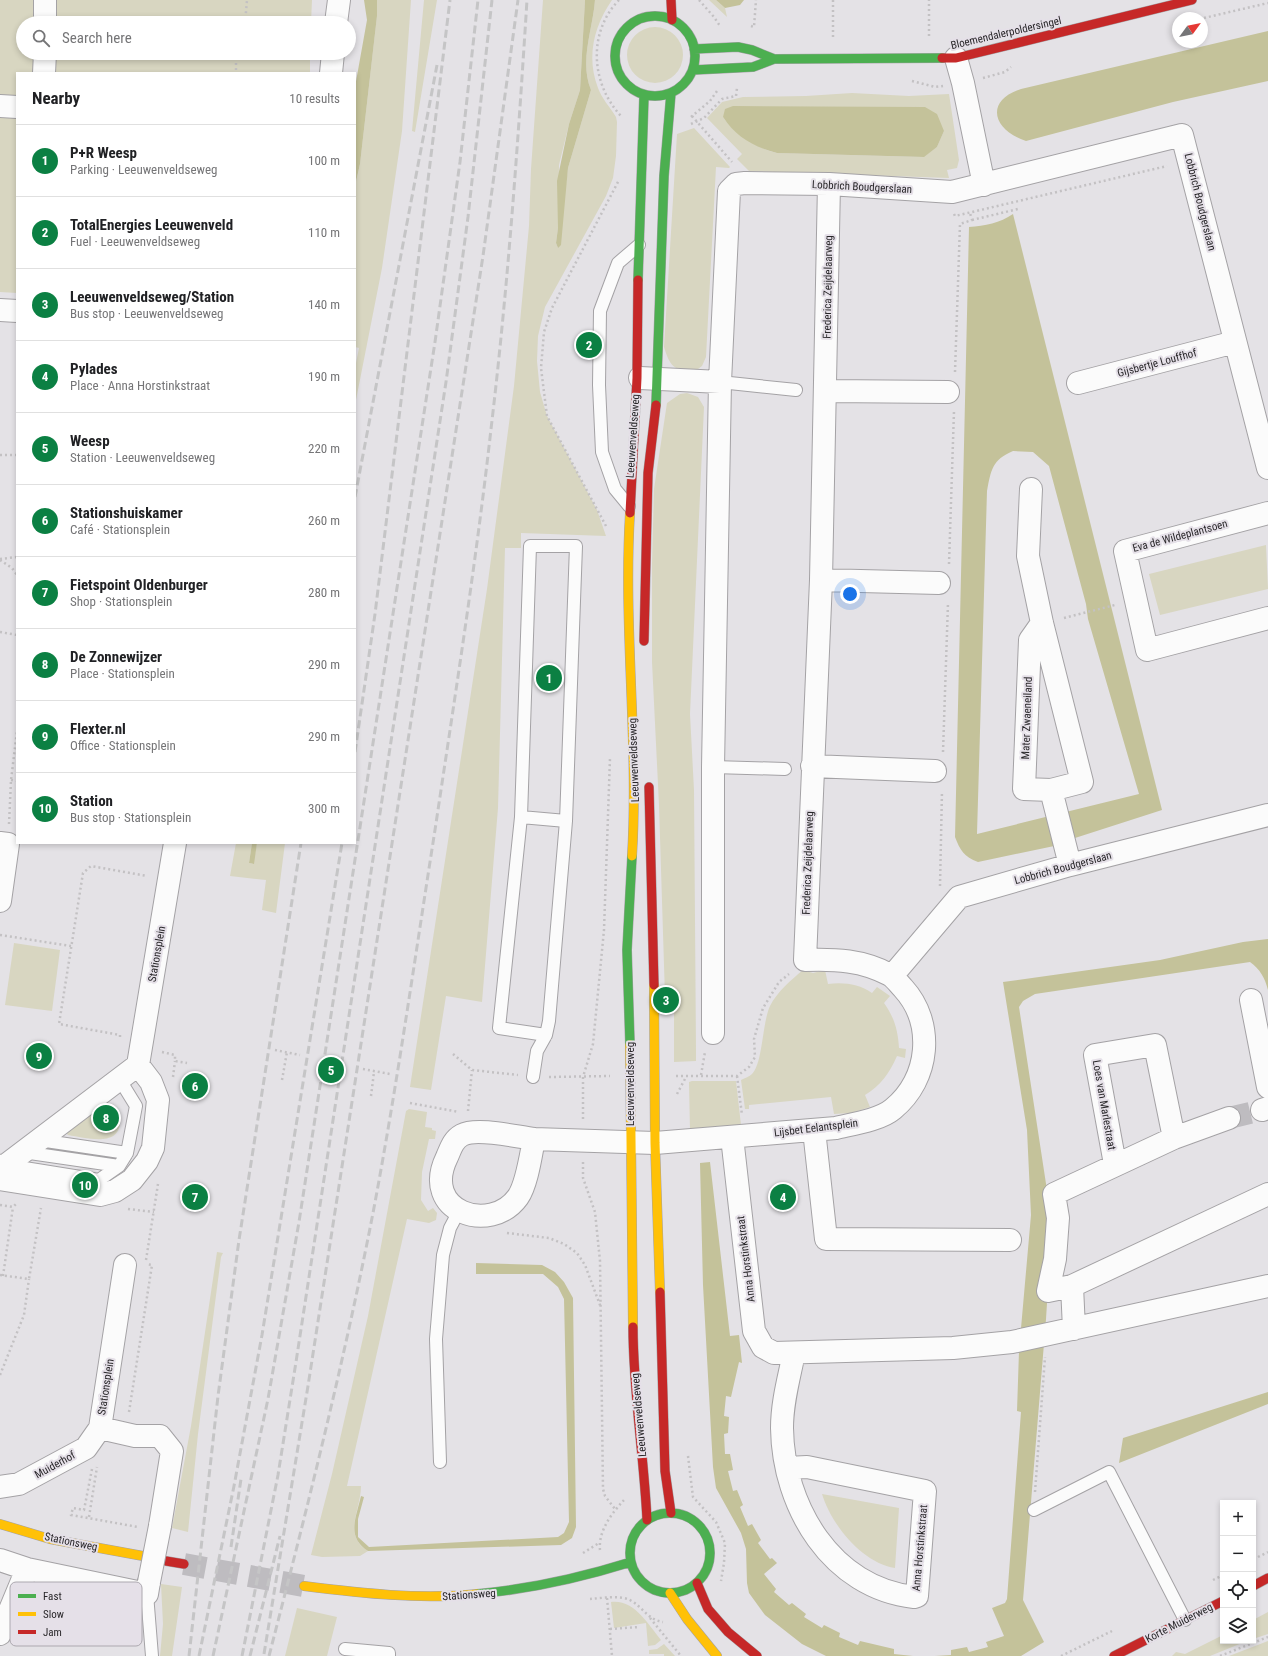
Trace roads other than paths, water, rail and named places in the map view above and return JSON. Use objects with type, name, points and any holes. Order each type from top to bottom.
[{"type":"main road","points":[[671,0],[672,20]]},
{"type":"main road","name":"Bloemendalerpoldersingel","points":[[692,70],[753,67],[774,59],[956,58],[1192,0]]},
{"type":"main road","points":[[646,6],[646,17]]},
{"type":"main road","points":[[657,16],[672,20],[687,32],[694,49],[692,70],[684,84],[671,94],[653,97],[644,96],[632,90],[622,80],[616,68],[614,54],[617,41],[625,29],[635,21],[646,17],[657,16]]},
{"type":"main road","name":"Bloemendalerpoldersingel","points":[[694,49],[738,47],[752,50],[774,59]]},
{"type":"main road","name":"Leeuwenveldseweg","points":[[644,654],[648,473],[655,427],[658,380],[664,176],[671,94]]},
{"type":"main road","name":"Leeuwenveldseweg","points":[[644,96],[638,245],[637,378],[629,507],[628,594],[635,808],[627,950],[631,1076],[630,1142],[633,1354],[645,1474],[647,1520]]},
{"type":"main road","name":"Leeuwenveldseweg","points":[[649,779],[653,904],[654,1143],[665,1471],[671,1513]]},
{"type":"main road","points":[[671,1513],[683,1515],[694,1520],[708,1539],[710,1551],[709,1563],[705,1574],[698,1583],[685,1591],[670,1594],[657,1591],[645,1584],[636,1574],[631,1562],[630,1546],[636,1531],[647,1520],[658,1514],[671,1513]]},
{"type":"main road","name":"Stationsweg","points":[[0,1524],[50,1538],[143,1556]]},
{"type":"main road","points":[[166,1560],[184,1564]]},
{"type":"main road","name":"Stationsweg","points":[[304,1586],[340,1591],[414,1597],[498,1593],[553,1583],[603,1571],[631,1562]]},
{"type":"main road","points":[[1256,1584],[1268,1578]]},
{"type":"main road","points":[[698,1583],[708,1609],[728,1632],[756,1656]]},
{"type":"main road","points":[[670,1594],[687,1619],[717,1656]]},
{"type":"main road","name":"Korte Muiderweg","points":[[1114,1656],[1220,1602]]},
{"type":"street","points":[[45,16],[46,0]]},
{"type":"street","points":[[337,16],[339,0]]},
{"type":"street","points":[[956,58],[963,83],[984,185]]},
{"type":"street","points":[[44,60],[44,72]]},
{"type":"street","points":[[331,72],[332,60]]},
{"type":"street","points":[[0,106],[16,107]]},
{"type":"street","name":"Lobbrich Boudgerslaan","points":[[720,382],[729,191],[733,185],[740,183],[830,184],[952,192],[1182,135],[1268,468]]},
{"type":"street","name":"Frederica Zeijdelaarweg","points":[[805,960],[821,580],[830,184]]},
{"type":"street","points":[[0,310],[16,311]]},
{"type":"street","name":"Gijsbertje Louffhof","points":[[1078,383],[1236,342]]},
{"type":"street","name":"Leeuwenveldseweg","points":[[637,378],[720,382]]},
{"type":"street","points":[[713,1033],[713,768],[720,382]]},
{"type":"street","points":[[826,391],[952,392]]},
{"type":"street","name":"Mater Zwaeneiland","points":[[1032,489],[1028,556],[1042,623],[1082,782],[1053,798],[1024,789],[1030,640],[1042,623]]},
{"type":"street","name":"Eva de Wildeplantsoen","points":[[1268,513],[1125,551],[1147,650],[1268,618]]},
{"type":"street","points":[[821,580],[946,582]]},
{"type":"street","points":[[812,766],[940,771]]},
{"type":"street","points":[[1053,798],[1070,862]]},
{"type":"street","name":"Lobbrich Boudgerslaan","points":[[892,976],[959,896],[1070,862],[1268,815]]},
{"type":"street","points":[[0,901],[8,839]]},
{"type":"street","name":"Stationsplein","points":[[140,1056],[175,844]]},
{"type":"street","name":"Lijsbet Eelantsplein","points":[[654,1143],[814,1130],[861,1123],[892,1110],[907,1096],[916,1082],[923,1060],[925,1041],[921,1018],[911,997],[892,976],[869,965],[840,959],[805,960]]},
{"type":"street","points":[[1260,1012],[1268,1087]]},
{"type":"street","name":"Loes van Marlestraat","points":[[1115,1164],[1095,1055],[1155,1045],[1174,1138]]},
{"type":"street","points":[[140,1056],[158,1100],[153,1148],[147,1161],[132,1180],[115,1191],[100,1196],[2,1170],[30,1146],[120,1080],[140,1056]]},
{"type":"street","name":"Loes van Marlestraat","points":[[1229,1118],[1174,1138],[1115,1164],[1054,1194],[1058,1218],[1054,1259],[1048,1291],[1072,1286],[1268,1194]]},
{"type":"street","points":[[814,1130],[826,1239],[1010,1240]]},
{"type":"street","name":"Leeuwenveldseweg","points":[[459,1211],[448,1203],[442,1191],[442,1167],[454,1141],[463,1134],[484,1132],[534,1138],[654,1143]]},
{"type":"street","name":"Anna Horstinkstraat","points":[[738,1136],[754,1331],[760,1343],[768,1351],[794,1353],[953,1348],[1012,1342],[1061,1332]]},
{"type":"street","points":[[459,1211],[483,1215],[496,1214],[511,1206],[519,1196],[534,1138]]},
{"type":"street","name":"Stationsplein","points":[[125,1265],[100,1428],[135,1436],[160,1436],[172,1451],[150,1529],[148,1588]]},
{"type":"street","points":[[1072,1286],[1061,1332],[1268,1286]]},
{"type":"street","name":"Anna Horstinkstraat","points":[[787,1468],[807,1467],[925,1491],[917,1596],[914,1598],[906,1597],[873,1587],[859,1580],[841,1566],[820,1543],[810,1526],[797,1499],[787,1468],[784,1451],[783,1413],[794,1353]]},
{"type":"street","name":"Muiderhof","points":[[0,1487],[19,1484],[86,1448],[100,1428]]},
{"type":"street","points":[[0,1560],[26,1569],[109,1582]]},
{"type":"street","points":[[21,1582],[26,1569]]},
{"type":"street","points":[[142,1587],[148,1588]]},
{"type":"street","points":[[0,1634],[10,1609]]},
{"type":"lane","points":[[629,507],[615,489],[602,452],[600,311],[618,263],[638,245]]},
{"type":"lane","name":"Leeuwenveldseweg","points":[[720,382],[796,390]]},
{"type":"lane","points":[[533,1077],[536,1051],[546,1035],[566,821],[576,546],[530,546],[521,817],[500,1028],[546,1035]]},
{"type":"lane","points":[[713,768],[785,769]]},
{"type":"lane","points":[[521,817],[566,821]]},
{"type":"lane","points":[[2,1170],[99,1180],[119,1166],[127,1154],[136,1106],[120,1080]]},
{"type":"lane","points":[[30,1146],[127,1154]]},
{"type":"lane","points":[[30,1146],[119,1166]]},
{"type":"lane","points":[[440,1462],[436,1339],[443,1254],[450,1228],[459,1211]]},
{"type":"lane","points":[[1034,1510],[1109,1472],[1185,1620]]},
{"type":"lane","points":[[148,1588],[152,1656]]},
{"type":"lane","points":[[345,1649],[389,1652],[389,1656]]},
{"type":"tunnel","points":[[1229,1118],[1262,1110]]},
{"type":"tunnel","points":[[184,1564],[304,1586]]},
{"type":"railway","points":[[356,745],[375,614],[450,0]]},
{"type":"railway","points":[[213,1656],[268,1399],[299,1222],[435,342],[460,162],[478,0]]},
{"type":"railway","points":[[242,1656],[278,1475],[446,382],[468,217],[492,0]]},
{"type":"railway","points":[[264,1654],[308,1386],[483,256],[518,0]]},
{"type":"railway","points":[[269,1656],[311,1491],[362,1269],[406,1022],[458,680],[485,479],[507,268],[527,0]]},
{"type":"railway","points":[[356,492],[437,65]]},
{"type":"railway","points":[[189,1656],[218,1396],[239,1240],[301,844]]},
{"type":"railway","points":[[199,1656],[234,1486],[262,1335],[342,844]]},
{"type":"railway","points":[[231,1547],[241,1479]]},
{"type":"railway","points":[[250,1656],[280,1536]]},
{"type":"place","name":"TotalEnergies Leeuwenveld","points":[[589,345]]},
{"type":"place","name":"P+R Weesp","points":[[549,678]]},
{"type":"place","name":"Leeuwenveldseweg/Station","points":[[666,1000]]},
{"type":"place","name":"Flexter.nl","points":[[39,1056]]},
{"type":"place","name":"Weesp","points":[[331,1070]]},
{"type":"place","name":"Stationshuiskamer","points":[[195,1086]]},
{"type":"place","name":"De Zonnewijzer","points":[[106,1118]]},
{"type":"place","name":"Station","points":[[85,1185]]},
{"type":"place","name":"Fietspoint Oldenburger","points":[[195,1197]]},
{"type":"place","name":"Pylades","points":[[783,1197]]}]
